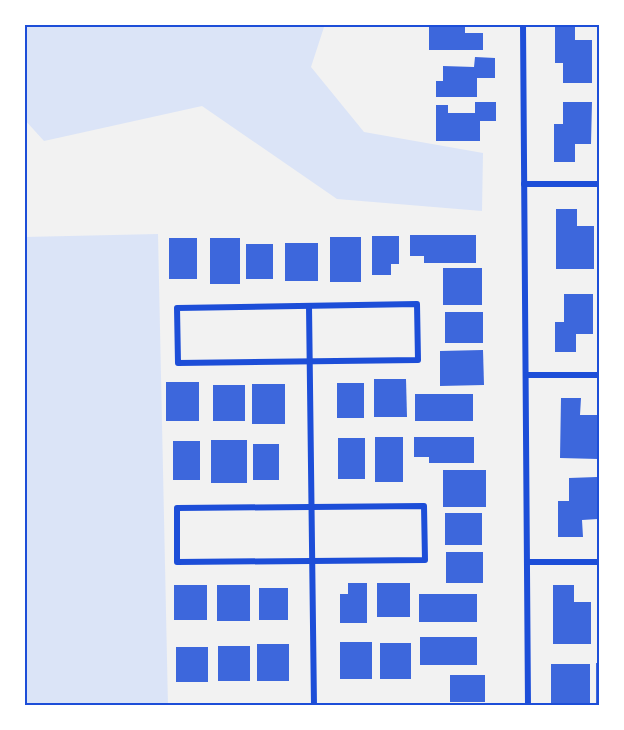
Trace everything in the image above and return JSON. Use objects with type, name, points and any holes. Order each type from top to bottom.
[{"type":"street","points":[[523,24],[528,706]]},
{"type":"street","points":[[524,184],[600,184]]},
{"type":"street","points":[[417,304],[418,360],[178,363],[177,308],[309,306],[417,304]]},
{"type":"street","points":[[309,306],[314,706]]},
{"type":"street","points":[[526,375],[600,375]]},
{"type":"street","points":[[424,506],[425,560],[177,561],[177,508],[311,507],[424,506]]},
{"type":"street","points":[[527,562],[600,562]]},
{"type":"street","points":[[402,706],[429,706]]},
{"type":"shaded area","points":[[24,24],[325,24],[311,67],[364,132],[483,153],[482,211],[337,199],[202,106],[44,141],[24,119]]},
{"type":"shaded area","points":[[158,234],[168,706],[24,706],[24,237]]},
{"type":"building","points":[[429,24],[465,24],[465,33],[483,33],[483,50],[429,50]]},
{"type":"building","points":[[555,24],[575,24],[575,40],[592,40],[592,83],[563,83],[563,63],[555,63]]},
{"type":"building","points":[[598,41],[600,41],[600,83],[598,83]]},
{"type":"building","points":[[475,57],[495,58],[495,78],[477,78],[477,97],[436,97],[436,81],[443,81],[443,66],[474,67]]},
{"type":"building","points":[[475,102],[496,102],[496,121],[480,121],[480,141],[436,141],[436,105],[448,105],[448,113],[475,113]]},
{"type":"building","points":[[563,102],[592,102],[591,144],[575,144],[575,162],[554,162],[554,124],[563,124]]},
{"type":"building","points":[[597,114],[600,114],[600,161],[597,161]]},
{"type":"building","points":[[556,209],[577,209],[577,226],[594,226],[594,269],[556,269]]},
{"type":"building","points":[[410,235],[476,235],[476,263],[424,263],[424,256],[410,256]]},
{"type":"building","points":[[372,236],[399,236],[399,264],[391,264],[391,275],[372,275]]},
{"type":"building","points":[[330,237],[361,237],[361,282],[330,282]]},
{"type":"building","points":[[169,238],[197,238],[197,279],[169,279]]},
{"type":"building","points":[[210,238],[240,238],[240,284],[210,284]]},
{"type":"building","points":[[285,243],[318,243],[318,281],[285,281]]},
{"type":"building","points":[[246,244],[273,244],[273,279],[246,279]]},
{"type":"building","points":[[443,268],[482,268],[482,305],[443,305]]},
{"type":"building","points":[[564,294],[593,294],[593,334],[576,334],[576,352],[555,352],[555,322],[564,322]]},
{"type":"building","points":[[445,312],[483,312],[483,343],[445,343]]},
{"type":"building","points":[[597,330],[600,330],[600,351],[597,351]]},
{"type":"building","points":[[483,350],[484,385],[440,386],[440,351]]},
{"type":"building","points":[[374,379],[406,379],[407,417],[374,417]]},
{"type":"building","points":[[166,382],[199,382],[199,421],[166,421]]},
{"type":"building","points":[[337,383],[364,383],[364,418],[337,418]]},
{"type":"building","points":[[252,384],[285,384],[285,424],[252,424]]},
{"type":"building","points":[[213,385],[245,385],[245,421],[213,421]]},
{"type":"building","points":[[415,394],[473,394],[473,421],[415,421]]},
{"type":"building","points":[[561,398],[581,398],[580,415],[598,415],[598,459],[560,458]]},
{"type":"building","points":[[375,437],[403,437],[403,482],[375,482]]},
{"type":"building","points":[[414,437],[474,437],[474,463],[429,463],[429,457],[414,457]]},
{"type":"building","points":[[338,438],[365,438],[365,479],[338,479]]},
{"type":"building","points":[[211,440],[247,440],[247,483],[211,483]]},
{"type":"building","points":[[173,441],[200,441],[200,480],[173,480]]},
{"type":"building","points":[[253,444],[279,444],[279,480],[253,480]]},
{"type":"building","points":[[443,470],[486,470],[486,507],[443,507]]},
{"type":"building","points":[[597,477],[598,519],[582,520],[583,537],[558,537],[558,501],[569,501],[569,478]]},
{"type":"building","points":[[445,513],[482,513],[482,545],[445,545]]},
{"type":"building","points":[[446,552],[483,552],[483,583],[446,583]]},
{"type":"building","points":[[348,583],[367,583],[367,623],[340,623],[340,594],[348,594]]},
{"type":"building","points":[[377,583],[410,583],[410,617],[377,617]]},
{"type":"building","points":[[174,585],[207,585],[207,620],[174,620]]},
{"type":"building","points":[[217,585],[250,585],[250,621],[217,621]]},
{"type":"building","points":[[553,585],[574,585],[574,602],[591,602],[591,644],[553,644]]},
{"type":"building","points":[[259,588],[288,588],[288,620],[259,620]]},
{"type":"building","points":[[419,594],[477,594],[477,622],[419,622]]},
{"type":"building","points":[[597,602],[600,602],[600,644],[597,644]]},
{"type":"building","points":[[420,637],[477,637],[477,665],[420,665]]},
{"type":"building","points":[[340,642],[372,642],[372,679],[340,679]]},
{"type":"building","points":[[380,643],[411,643],[411,679],[380,679]]},
{"type":"building","points":[[257,644],[289,644],[289,681],[257,681]]},
{"type":"building","points":[[218,646],[250,646],[250,681],[218,681]]},
{"type":"building","points":[[176,647],[208,647],[208,682],[176,682]]},
{"type":"building","points":[[596,663],[600,663],[600,704],[596,704]]},
{"type":"building","points":[[551,664],[590,664],[590,706],[551,706]]},
{"type":"building","points":[[450,675],[485,675],[485,702],[450,702]]}]
